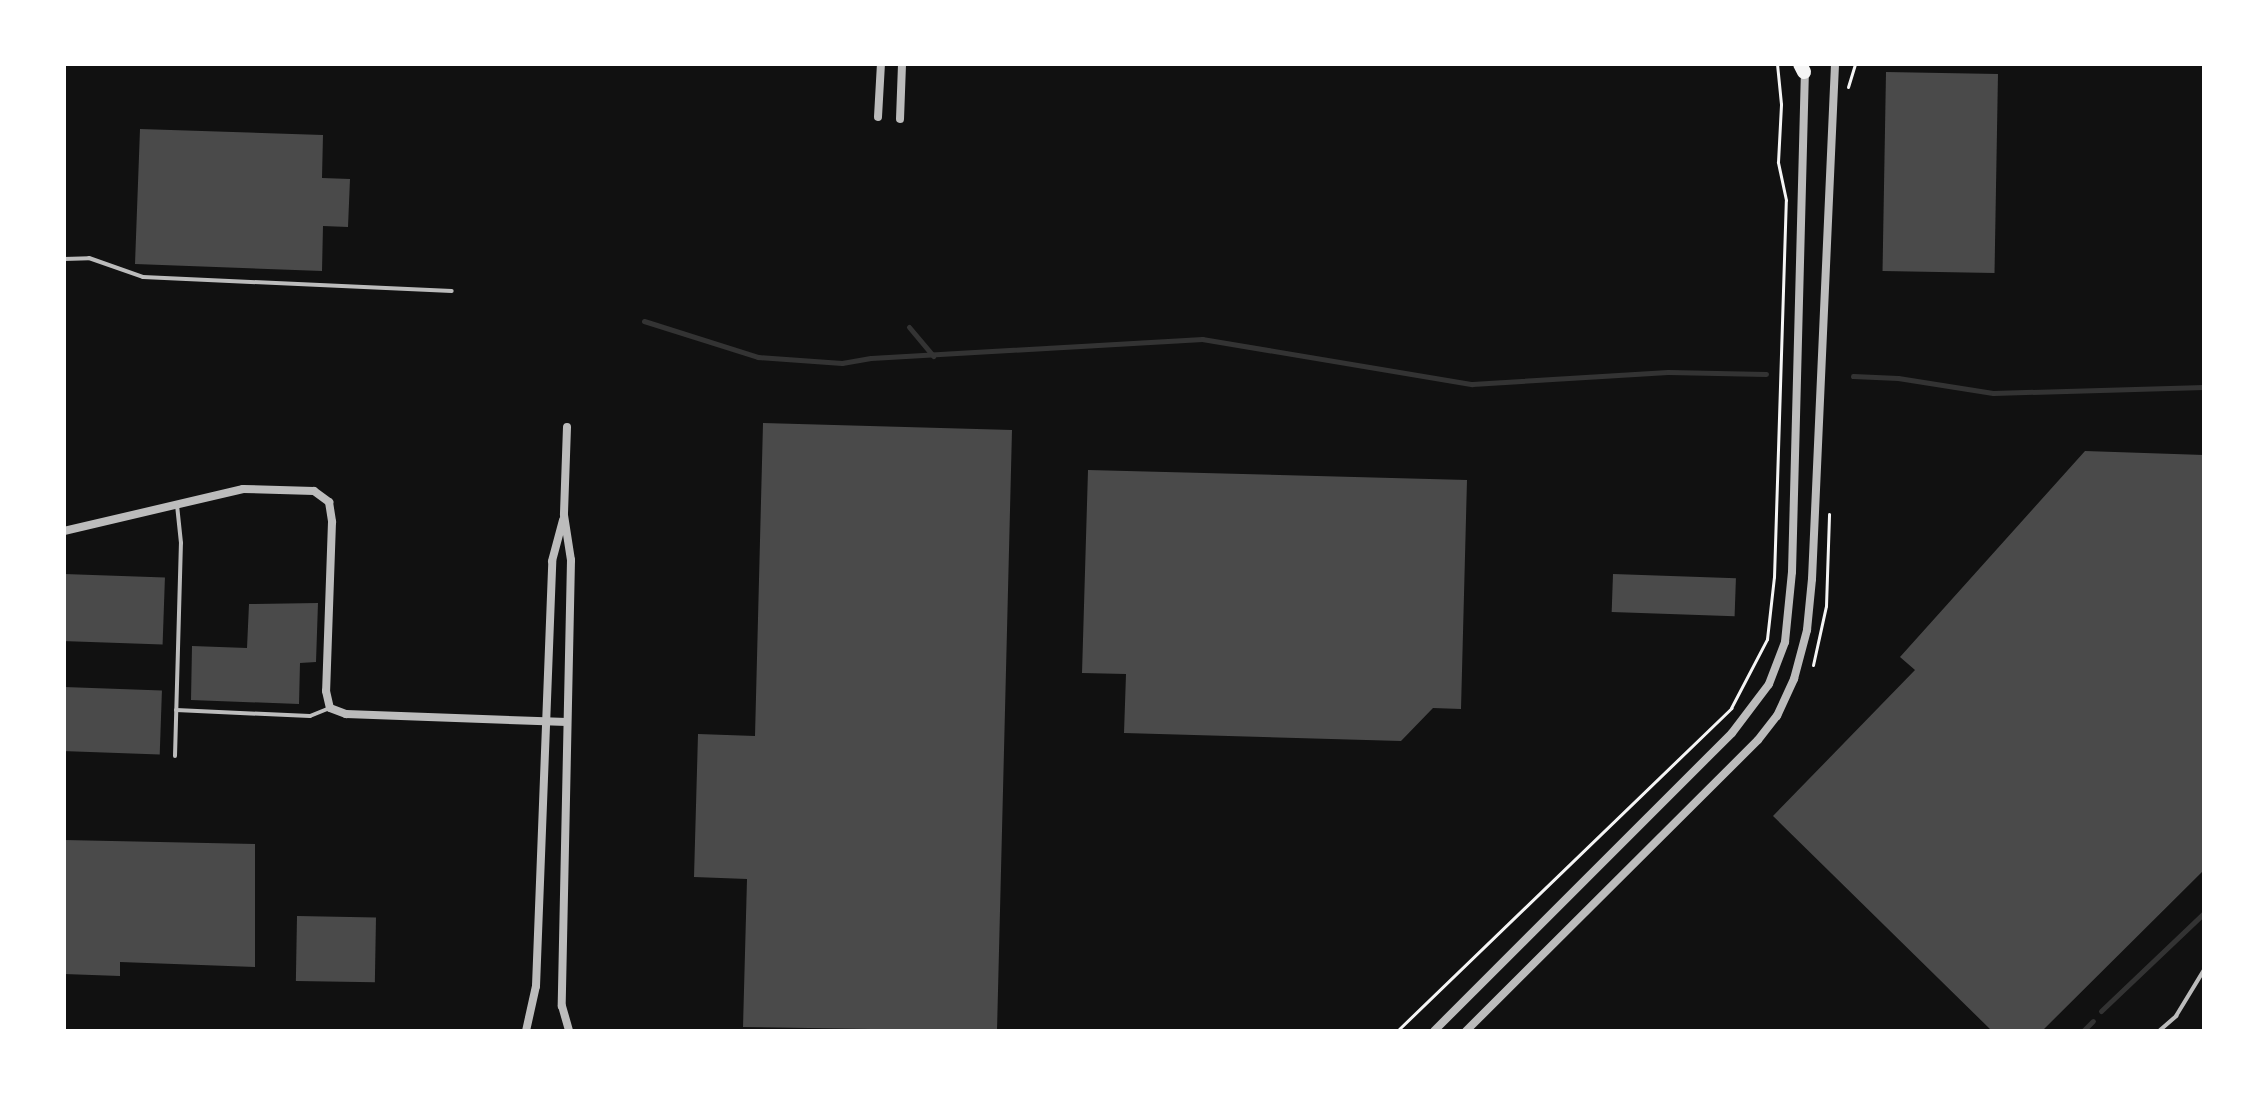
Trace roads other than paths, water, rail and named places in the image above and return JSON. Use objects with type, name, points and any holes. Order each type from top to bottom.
[{"type":"street","points":[[900,119],[902,64]]},
{"type":"street","points":[[1466,1031],[1758,740],[1777,716],[1794,679],[1807,630],[1812,579],[1835,64]]},
{"type":"street","points":[[878,117],[880,65]]},
{"type":"street","points":[[1434,1031],[1732,733],[1769,684],[1785,642],[1792,572],[1803,67]]},
{"type":"street","points":[[567,427],[564,515],[571,560],[562,992],[569,1031]]},
{"type":"street","points":[[64,531],[243,489],[314,491],[329,502],[332,522],[326,691],[330,708],[346,714],[567,722]]},
{"type":"street","points":[[526,1031],[536,986],[552,561],[564,515]]},
{"type":"lane","points":[[64,259],[89,258],[143,277],[452,291]]},
{"type":"lane","points":[[175,756],[181,543],[177,505]]},
{"type":"lane","points":[[176,710],[310,716],[330,708]]},
{"type":"lane","points":[[2159,1031],[2176,1016],[2204,970]]},
{"type":"waterway","points":[[644,321],[758,357],[842,363],[871,358],[1202,339],[1472,384],[1668,372],[1766,374]]},
{"type":"waterway","points":[[909,327],[933,356]]},
{"type":"waterway","points":[[1853,376],[1898,378],[1993,393],[2204,387]]},
{"type":"waterway","points":[[2101,1011],[2204,913]]},
{"type":"waterway","points":[[2083,1031],[2093,1021]]}]
